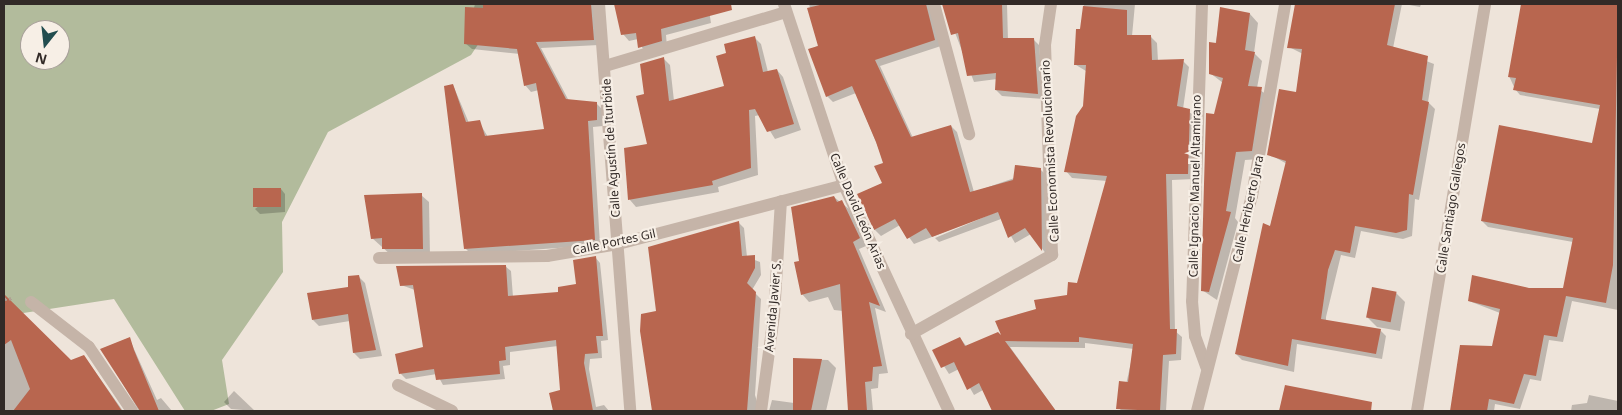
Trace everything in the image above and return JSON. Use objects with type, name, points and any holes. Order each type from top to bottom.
[{"type":"street","name":"Calle Agustín de Iturbide","points":[[599,4],[630,411]]},
{"type":"street","points":[[934,4],[970,134]]},
{"type":"street","name":"Calle Economista Revolucionario","points":[[911,334],[1052,255],[1045,45],[1051,4]]},
{"type":"street","name":"Calle Ignacio Manuel Altamirano","points":[[1202,4],[1192,301],[1195,336],[1206,367]]},
{"type":"street","name":"Calle Heriberto Jara","points":[[1197,411],[1206,367],[1252,196],[1285,4]]},
{"type":"street","name":"Calle Santiago Gallegos","points":[[1417,411],[1485,4]]},
{"type":"street","points":[[605,66],[785,8]]},
{"type":"street","name":"Calle David León Arias","points":[[785,8],[844,185],[911,334],[949,411]]},
{"type":"street","name":"Calle Portes Gil","points":[[378,258],[547,256],[618,244],[844,185]]},
{"type":"street","name":"Avenida Javier S.","points":[[762,411],[774,315],[781,201]]},
{"type":"street","points":[[31,302],[90,347],[132,411]]},
{"type":"street","points":[[398,385],[452,411]]},
{"type":"green space","points":[[4,4],[505,4],[471,55],[328,132],[282,222],[283,272],[222,360],[229,404],[211,411],[185,411],[114,299],[4,316]]},
{"type":"building","points":[[483,4],[591,4],[594,40],[536,42],[566,99],[597,102],[597,120],[588,121],[595,240],[464,249],[444,86],[453,84],[466,122],[480,120],[485,136],[544,129],[536,83],[524,86],[517,49],[464,44],[465,7],[483,8]]},
{"type":"building","points":[[614,4],[731,4],[732,10],[661,29],[662,41],[638,48],[636,33],[621,35]]},
{"type":"building","points":[[824,4],[926,4],[935,40],[875,60],[911,137],[951,125],[970,192],[1013,180],[1015,165],[1041,168],[1042,251],[1025,228],[1008,238],[998,212],[932,237],[926,228],[907,239],[895,219],[874,230],[857,194],[882,183],[874,166],[883,163],[876,142],[852,86],[826,97],[808,49],[818,46],[807,8]]},
{"type":"building","points":[[942,4],[1002,4],[1003,38],[1034,38],[1038,94],[995,90],[996,73],[967,76],[958,33],[951,35]]},
{"type":"building","points":[[1295,4],[1395,4],[1387,45],[1428,56],[1422,100],[1429,102],[1413,195],[1409,194],[1407,230],[1396,233],[1355,226],[1350,253],[1335,250],[1328,270],[1321,319],[1381,329],[1376,354],[1292,339],[1288,366],[1235,354],[1263,223],[1270,226],[1286,161],[1267,155],[1279,89],[1296,92],[1302,49],[1287,48]]},
{"type":"building","points":[[1521,4],[1618,4],[1613,265],[1606,303],[1566,296],[1557,337],[1544,335],[1536,376],[1524,374],[1514,404],[1489,399],[1487,411],[1450,411],[1460,345],[1492,346],[1500,309],[1468,301],[1472,275],[1529,288],[1563,288],[1573,238],[1481,221],[1499,125],[1592,143],[1600,105],[1513,90],[1516,78],[1508,77]]},
{"type":"building","points":[[1083,6],[1127,10],[1127,35],[1151,35],[1152,60],[1184,59],[1177,106],[1190,109],[1188,174],[1166,174],[1170,329],[1177,329],[1176,354],[1163,355],[1160,411],[1116,409],[1119,381],[1128,382],[1133,344],[1079,337],[1079,342],[1005,341],[1056,411],[992,411],[979,383],[967,390],[954,362],[941,368],[932,350],[960,337],[965,346],[998,332],[1001,335],[995,321],[1036,309],[1034,300],[1067,295],[1068,282],[1077,283],[1107,176],[1064,172],[1076,116],[1083,106],[1086,65],[1074,65],[1076,29],[1080,29]]},
{"type":"building","points":[[1220,7],[1250,13],[1245,50],[1255,52],[1248,86],[1262,87],[1252,151],[1236,152],[1226,211],[1231,212],[1209,292],[1201,291],[1206,113],[1214,114],[1223,78],[1209,74],[1209,42],[1216,43]]},
{"type":"building","points":[[755,36],[763,72],[777,69],[794,124],[767,132],[755,109],[749,110],[751,168],[712,181],[713,185],[628,200],[624,148],[647,144],[636,96],[644,94],[640,64],[664,57],[669,101],[724,86],[716,56],[726,53],[724,44]]},
{"type":"building","points":[[253,188],[281,188],[281,207],[253,207]]},
{"type":"building","points":[[422,193],[423,249],[382,249],[382,238],[371,239],[364,195]]},
{"type":"building","points":[[834,196],[837,202],[842,200],[860,238],[853,242],[880,306],[869,302],[882,366],[873,367],[872,381],[865,382],[867,411],[848,411],[840,284],[801,295],[794,262],[799,261],[791,207]]},
{"type":"building","points":[[739,221],[742,256],[755,255],[755,268],[747,283],[756,292],[747,411],[652,411],[640,331],[641,314],[656,311],[648,247]]},
{"type":"building","points":[[596,256],[603,336],[596,336],[598,353],[585,354],[584,363],[593,411],[553,411],[549,393],[560,390],[556,340],[505,347],[506,360],[499,361],[500,374],[436,380],[434,369],[399,374],[395,354],[423,347],[413,285],[400,286],[396,266],[506,265],[508,296],[558,292],[558,287],[576,284],[573,260]]},
{"type":"building","points":[[359,275],[376,350],[353,353],[348,314],[312,320],[307,293],[348,287],[348,276]]},
{"type":"building","points":[[1372,287],[1397,292],[1391,322],[1366,317]]},
{"type":"building","points":[[4,294],[71,360],[84,355],[122,411],[13,411],[30,389],[11,340],[4,345]]},
{"type":"building","points":[[130,337],[159,411],[140,411],[100,349]]},
{"type":"building","points":[[793,358],[822,359],[811,411],[793,411]]},
{"type":"building","points":[[1285,385],[1372,402],[1371,411],[1279,411]]}]
